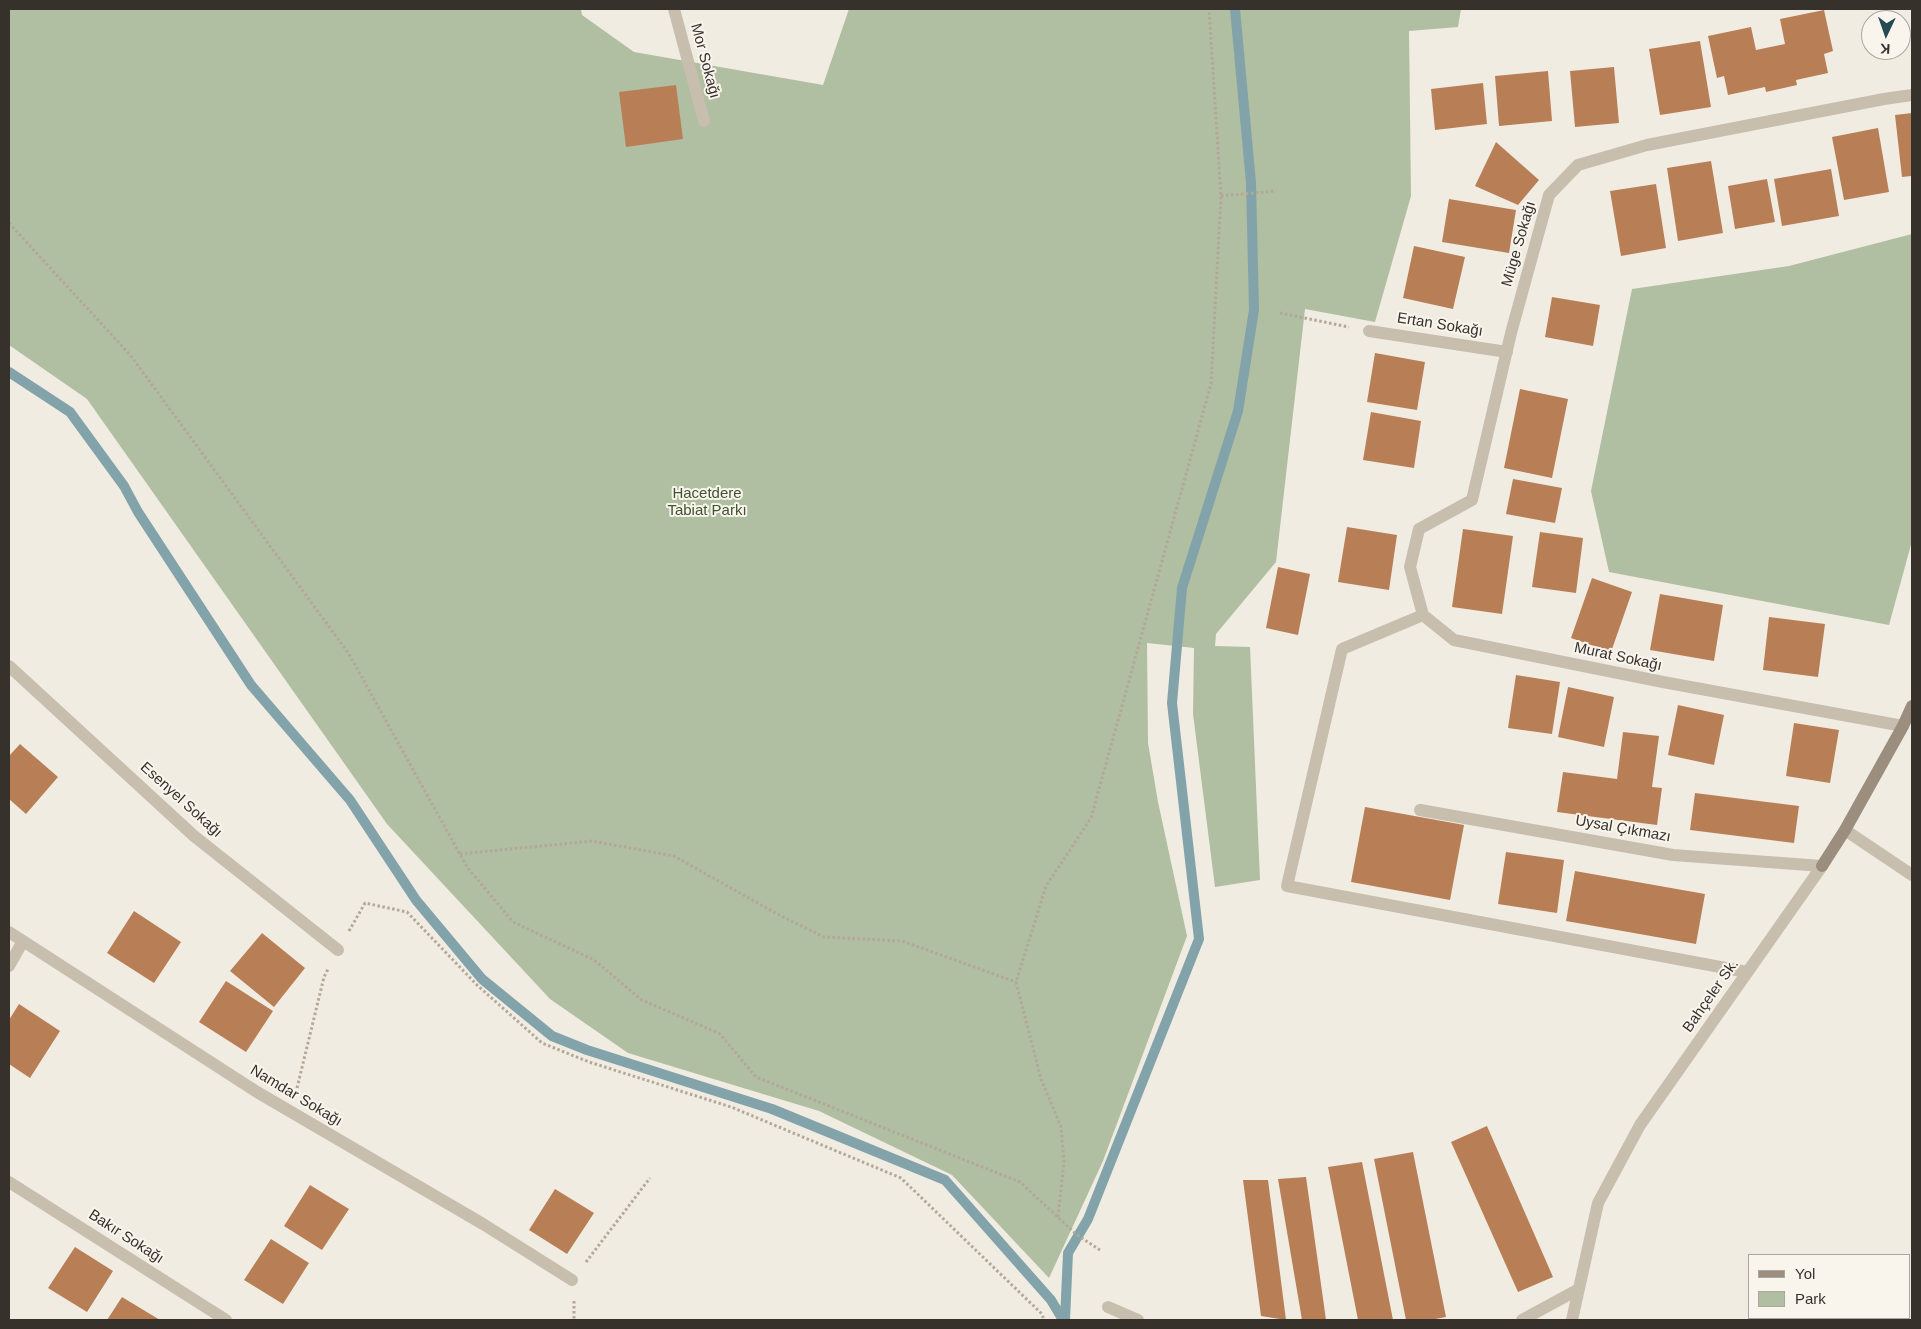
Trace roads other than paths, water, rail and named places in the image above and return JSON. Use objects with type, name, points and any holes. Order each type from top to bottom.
[{"type":"street","name":"Mor Sokağı","points":[[674,9],[704,121]]},
{"type":"street","name":"Müge Sokağı","points":[[1423,615],[1410,567],[1419,528],[1472,500],[1506,352],[1549,195],[1578,165],[1647,145],[1912,95]]},
{"type":"street","name":"Ertan Sokağı","points":[[1369,331],[1506,352]]},
{"type":"street","name":"Murat Sokağı","points":[[1423,615],[1454,640],[1663,682],[1903,726]]},
{"type":"street","points":[[1423,615],[1342,649],[1287,886],[1747,972]]},
{"type":"street","name":"Esenyel Sokağı","points":[[9,666],[194,836],[338,950]]},
{"type":"street","name":"Bahçeler Sk.","points":[[1572,1320],[1598,1203],[1640,1125],[1822,866],[1845,830],[1903,726],[1912,706]]},
{"type":"street","name":"Uysal Çıkmazı","points":[[1420,810],[1673,855],[1822,866]]},
{"type":"street","points":[[1845,830],[1912,875]]},
{"type":"street","name":"Namdar Sokağı","points":[[9,932],[257,1092],[484,1224],[572,1280]]},
{"type":"street","points":[[9,966],[23,941]]},
{"type":"street","name":"Bakır Sokağı","points":[[9,1182],[226,1320]]},
{"type":"street","points":[[1522,1320],[1579,1289]]},
{"type":"street","points":[[1108,1308],[1138,1320]]},
{"type":"waterway","points":[[1065,1320],[1068,1253],[1088,1219],[1199,939],[1172,703],[1182,588],[1238,411],[1254,310],[1251,183],[1235,9]]},
{"type":"waterway","points":[[9,372],[70,412],[124,486],[138,512],[251,685],[350,800],[416,900],[482,979],[552,1036],[587,1050],[772,1109],[945,1180],[1051,1300],[1063,1320]]},
{"type":"park label","name":"Hacetdere Tabiat Parkı","points":[[707,502]]}]
